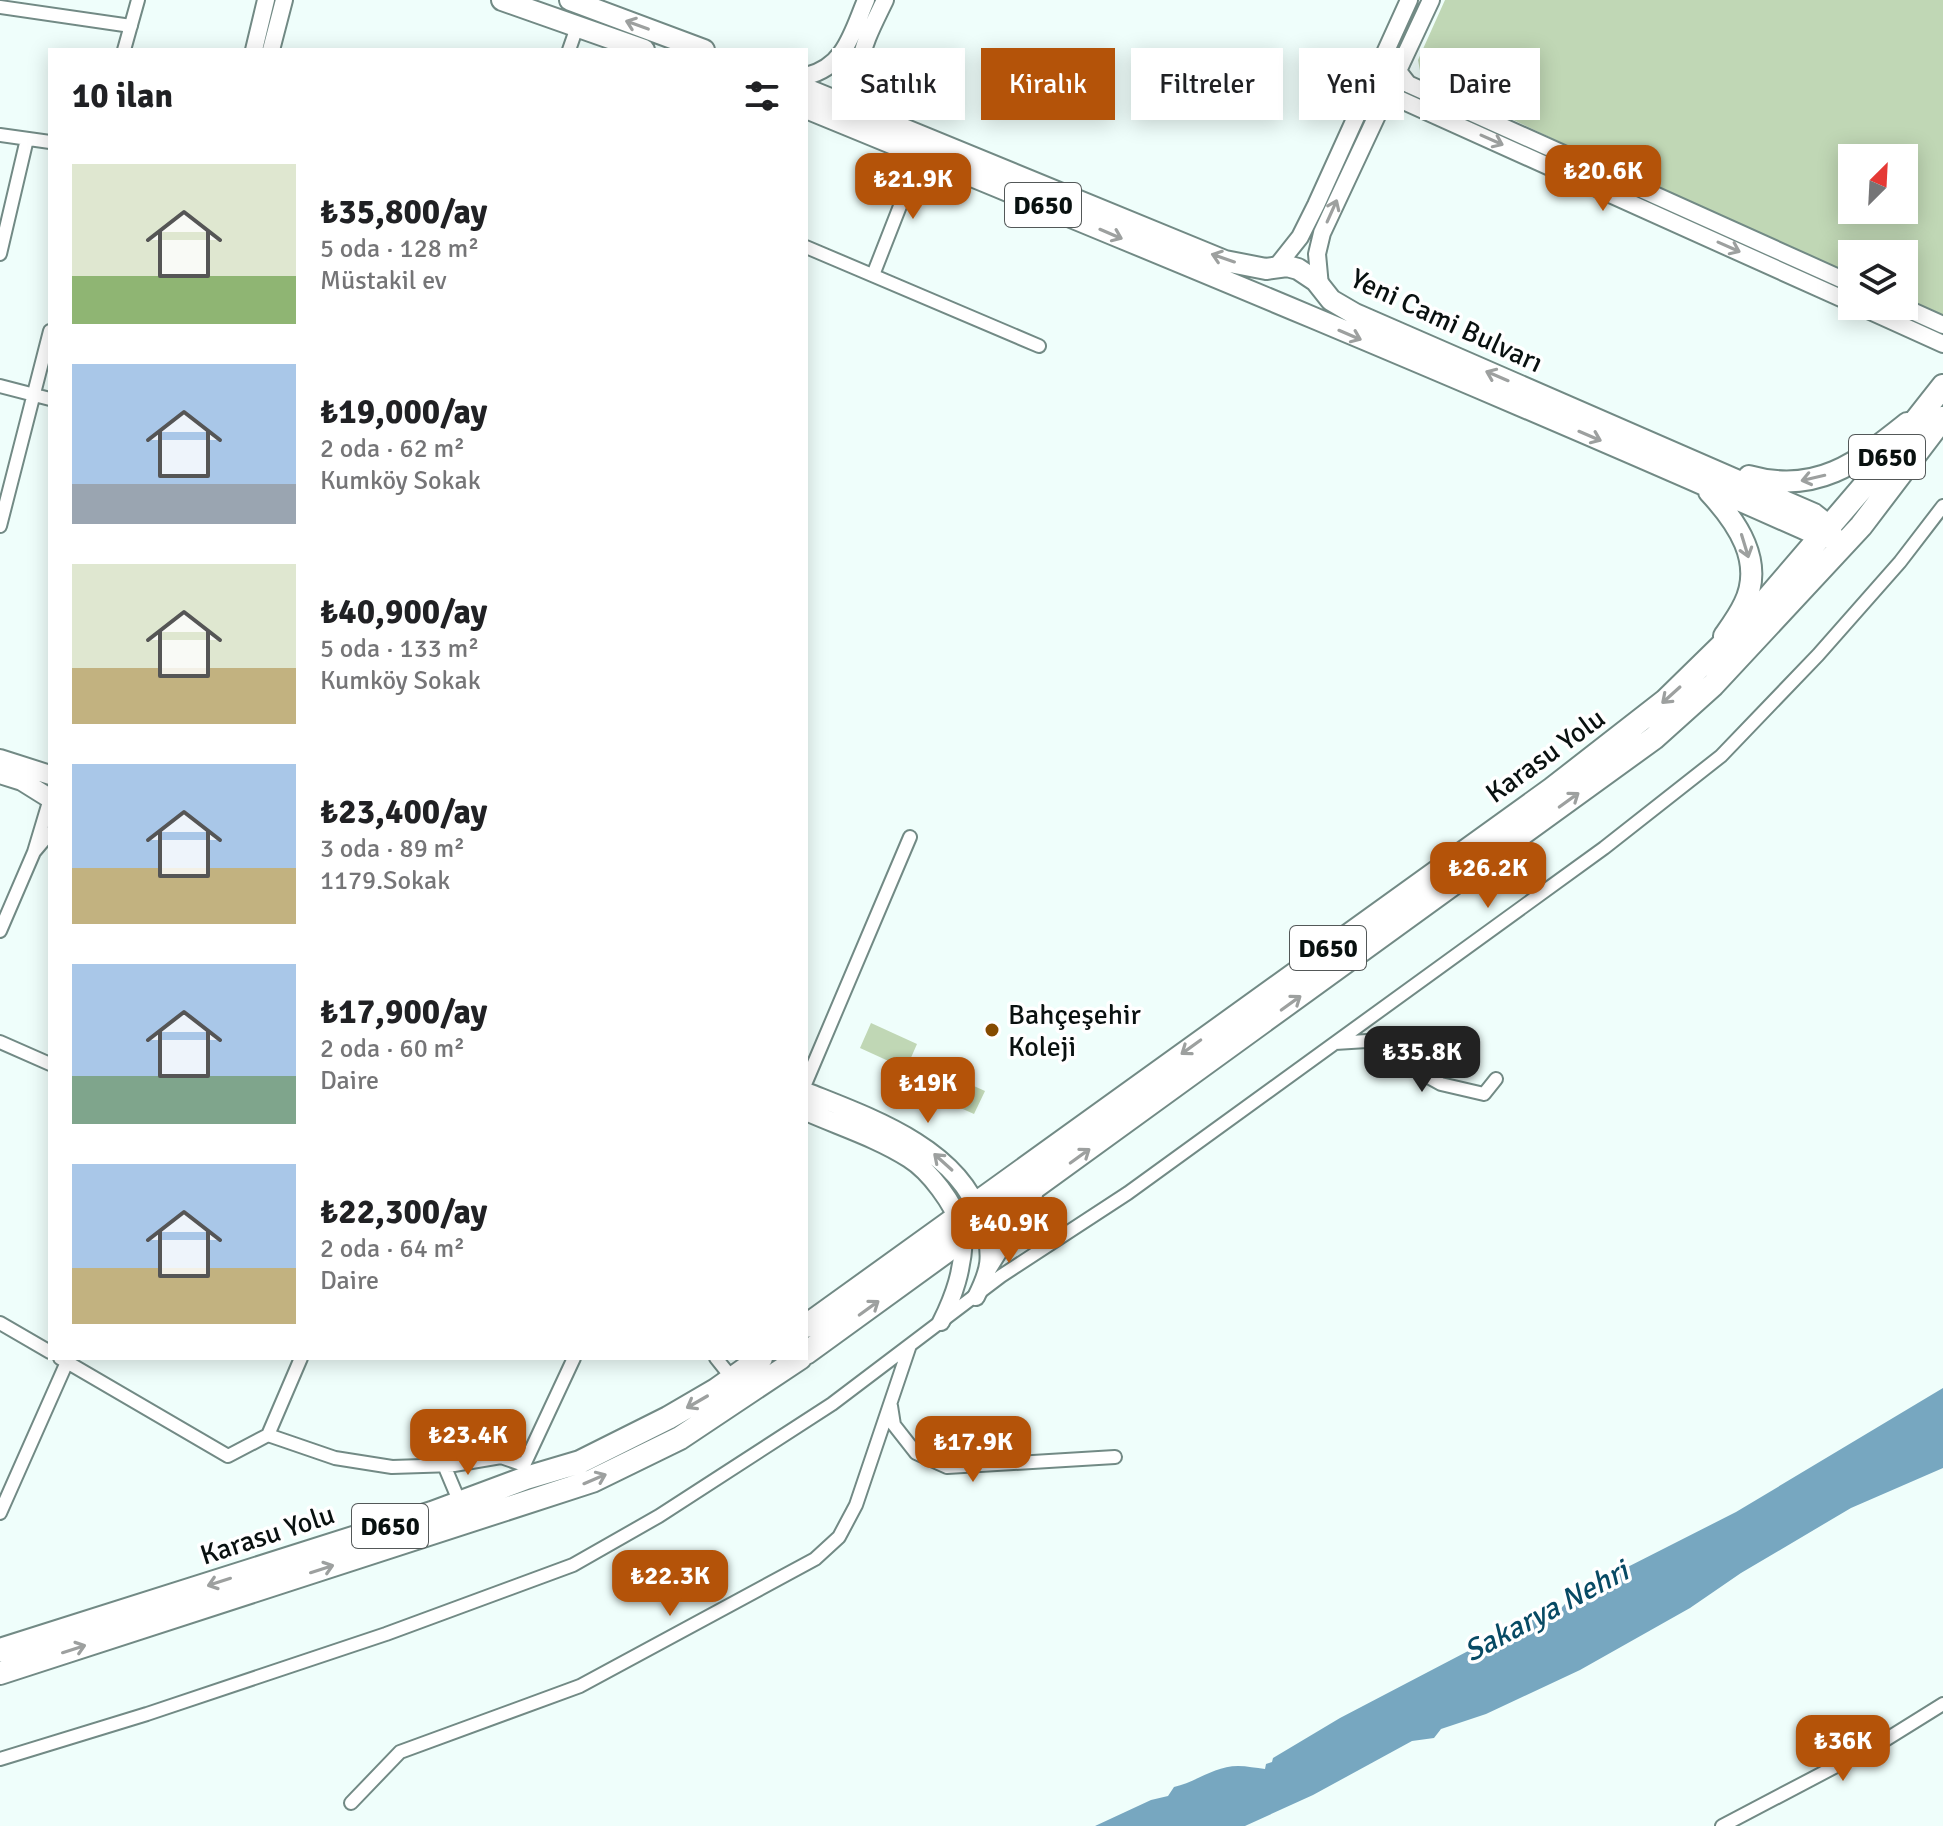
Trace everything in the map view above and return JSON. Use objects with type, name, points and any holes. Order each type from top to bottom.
[{"type":"highway","name":"Karasu Yolu","points":[[1828,540],[1861,526],[1934,413],[1943,386]]},
{"type":"highway","name":"Karasu Yolu","points":[[808,1325],[961,1229],[976,1204],[1574,773],[1665,701],[1828,540],[1934,413]]},
{"type":"highway","points":[[808,1351],[961,1229],[984,1226],[1654,738],[1713,685],[1828,540]]},
{"type":"highway","name":"Karasu Yolu","points":[[0,1650],[460,1503],[532,1470],[580,1462],[668,1418],[758,1360]]},
{"type":"highway","points":[[0,1673],[592,1481],[680,1438],[797,1360]]},
{"type":"main road","points":[[502,0],[638,48]]},
{"type":"main road","points":[[570,0],[699,48]]},
{"type":"main road","name":"Yeni Cami Bulvarı","points":[[808,90],[1225,261],[1266,269],[1277,266],[1298,269],[1320,286],[1331,300],[1355,314],[1814,514],[1828,540]]},
{"type":"main road","name":"Yeni Cami Bulvarı","points":[[808,109],[1701,483],[1828,540]]},
{"type":"main road","points":[[1277,266],[1269,271],[1265,281],[1269,297],[1286,308],[1305,307],[1313,301],[1320,286]]},
{"type":"main road","points":[[1698,462],[1769,482],[1801,481],[1835,473],[1934,413]]},
{"type":"main road","points":[[1701,483],[1733,517],[1749,554],[1750,577],[1746,602],[1709,660]]},
{"type":"main road","points":[[0,759],[48,790]]},
{"type":"main road","points":[[0,774],[48,791]]},
{"type":"main road","points":[[808,1093],[913,1140],[937,1156],[960,1178],[976,1204],[984,1226]]},
{"type":"main road","points":[[808,1112],[910,1158],[941,1191],[961,1229]]},
{"type":"street","points":[[125,48],[138,0]]},
{"type":"street","points":[[265,48],[266,0]]},
{"type":"street","points":[[265,48],[284,0]]},
{"type":"street","points":[[808,75],[829,67],[840,56],[866,0]]},
{"type":"street","points":[[885,0],[860,58],[860,76],[872,107],[888,121]]},
{"type":"street","points":[[1387,48],[1409,0]]},
{"type":"street","points":[[1404,56],[1431,0]]},
{"type":"street","points":[[0,7],[131,26]]},
{"type":"street","points":[[570,48],[577,27]]},
{"type":"street","points":[[1404,79],[1408,84],[1838,278]]},
{"type":"street","points":[[1404,101],[1838,297]]},
{"type":"street","points":[[1277,266],[1300,237],[1354,120]]},
{"type":"street","points":[[1320,286],[1317,254],[1322,233],[1374,120]]},
{"type":"street","points":[[0,135],[48,142]]},
{"type":"street","points":[[0,254],[27,139]]},
{"type":"street","points":[[873,275],[920,155]]},
{"type":"street","points":[[808,248],[1039,346]]},
{"type":"street","points":[[1918,314],[1943,325]]},
{"type":"street","points":[[1890,320],[1943,344]]},
{"type":"street","points":[[0,526],[48,339]]},
{"type":"street","points":[[0,386],[48,399]]},
{"type":"street","points":[[0,1759],[356,1644],[573,1565],[659,1516],[819,1413],[1001,1276],[1128,1193],[1604,848],[1721,756],[1818,655],[1900,562],[1943,506]]},
{"type":"street","points":[[0,931],[34,852],[48,795]]},
{"type":"street","points":[[34,852],[48,835]]},
{"type":"street","points":[[808,1077],[910,837]]},
{"type":"street","points":[[1332,1044],[1367,1041],[1395,1051],[1421,1073],[1441,1084],[1484,1094],[1496,1079]]},
{"type":"street","points":[[0,1042],[48,1063]]},
{"type":"street","points":[[976,1297],[1027,1207],[1047,1180]]},
{"type":"street","points":[[984,1226],[990,1252],[987,1274]]},
{"type":"street","points":[[941,1322],[954,1296],[962,1268],[961,1229]]},
{"type":"street","points":[[0,1323],[48,1351]]},
{"type":"street","points":[[351,1803],[400,1752],[580,1686],[815,1559],[839,1537],[856,1505],[910,1345]]},
{"type":"street","points":[[0,1513],[63,1360],[228,1456],[268,1435],[300,1360]]},
{"type":"street","points":[[268,1435],[335,1458],[392,1467],[444,1465],[501,1457],[532,1470],[534,1445],[573,1360]]},
{"type":"street","points":[[718,1360],[732,1378]]},
{"type":"street","points":[[890,1403],[894,1425],[916,1453],[947,1467],[1115,1457]]},
{"type":"street","points":[[444,1465],[460,1503]]},
{"type":"street","points":[[1722,1826],[1882,1742],[1943,1704]]},
{"type":"green space","points":[[1445,0],[1943,0],[1943,317],[1918,309],[1918,240],[1838,240],[1838,274],[1514,120],[1540,120],[1540,48],[1423,48]]},
{"type":"green space","points":[[871,1023],[917,1044],[906,1069],[860,1048]]},
{"type":"green space","points":[[938,1070],[985,1091],[974,1114],[927,1093]]},
{"type":"water","points":[[1943,1388],[1943,1468],[1851,1508],[1741,1573],[1690,1608],[1580,1670],[1486,1714],[1441,1729],[1434,1738],[1412,1741],[1313,1795],[1245,1826],[1095,1826],[1151,1800],[1168,1796],[1174,1787],[1221,1769],[1238,1766],[1265,1769],[1273,1758],[1340,1718],[1539,1614],[1547,1618],[1558,1616],[1564,1605],[1574,1597],[1599,1591],[1597,1585],[1602,1580],[1736,1512]]},
{"type":"place","name":"Bahçeşehir Koleji","points":[[992,1030]]},
{"type":"water label","name":"Sakarya Nehri","points":[[1546,1611]]}]
